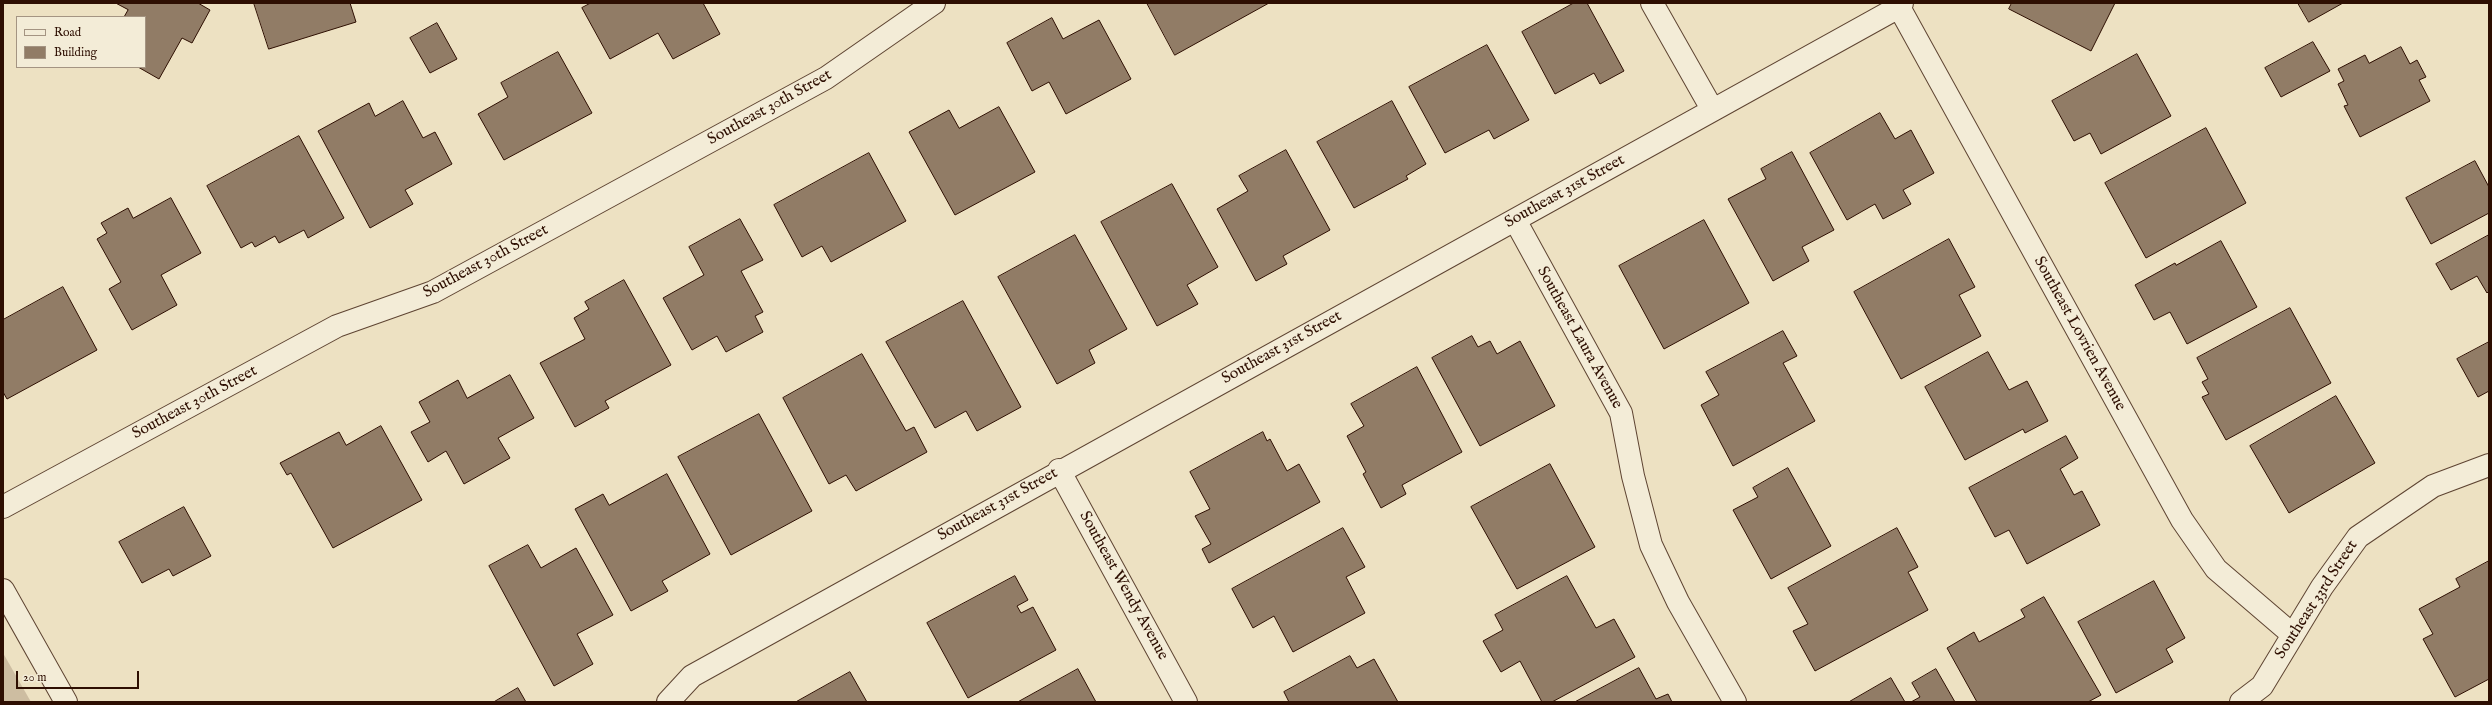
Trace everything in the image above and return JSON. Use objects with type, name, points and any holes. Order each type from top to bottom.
[{"type":"street","name":"Southeast 30th Street","points":[[3,507],[337,326],[433,292],[454,281],[826,78],[934,3]]},
{"type":"street","points":[[1652,3],[1712,109]]},
{"type":"street","name":"Southeast 31st Street","points":[[668,702],[692,676],[1059,470],[1515,220],[1900,5]]},
{"type":"street","name":"Southeast Lovrien Avenue","points":[[1900,5],[2182,520],[2216,569],[2293,634]]},
{"type":"street","name":"Southeast Laura Avenue","points":[[1515,220],[1621,413],[1633,476],[1651,545],[1678,602],[1735,702]]},
{"type":"street","name":"Southeast 33rd Street","points":[[2241,702],[2262,686],[2322,587],[2358,537],[2433,486],[2489,465]]},
{"type":"street","name":"Southeast Wendy Avenue","points":[[1059,470],[1186,702]]},
{"type":"street","points":[[3,590],[66,702]]},
{"type":"shaded area","points":[[3,653],[31,702],[3,702]]},
{"type":"building","points":[[116,3],[198,3],[210,10],[192,43],[182,38],[159,79],[140,68],[146,68],[146,16],[125,16],[128,10]]},
{"type":"building","points":[[254,3],[350,3],[356,22],[269,49]]},
{"type":"building","points":[[591,3],[703,3],[720,34],[673,59],[658,33],[610,59],[582,8]]},
{"type":"building","points":[[1147,3],[1269,3],[1175,55]]},
{"type":"building","points":[[1574,3],[1587,3],[1624,71],[1600,84],[1594,73],[1555,94],[1522,32]]},
{"type":"building","points":[[2012,3],[2115,3],[2091,51],[2009,9]]},
{"type":"building","points":[[2298,3],[2343,3],[2309,22]]},
{"type":"building","points":[[1052,18],[1063,39],[1099,20],[1131,79],[1066,114],[1049,82],[1032,91],[1007,43]]},
{"type":"building","points":[[437,23],[457,59],[430,73],[410,38]]},
{"type":"building","points":[[2313,42],[2330,71],[2281,97],[2265,68]]},
{"type":"building","points":[[1487,45],[1529,120],[1494,139],[1489,130],[1445,153],[1409,87]]},
{"type":"building","points":[[2401,47],[2410,64],[2417,60],[2426,77],[2419,80],[2430,101],[2360,137],[2344,106],[2348,105],[2338,84],[2344,81],[2338,69],[2365,55],[2369,63]]},
{"type":"building","points":[[558,52],[592,113],[504,160],[478,114],[508,97],[501,83]]},
{"type":"building","points":[[2137,54],[2171,116],[2101,154],[2090,133],[2074,141],[2052,101]]},
{"type":"building","points":[[403,101],[423,138],[435,132],[452,164],[405,190],[413,204],[370,228],[318,131],[369,103],[375,116]]},
{"type":"building","points":[[1392,101],[1426,164],[1406,176],[1408,179],[1354,208],[1317,142]]},
{"type":"building","points":[[999,107],[1035,172],[955,215],[909,132],[949,110],[959,128]]},
{"type":"building","points":[[1880,113],[1895,139],[1911,130],[1934,173],[1903,190],[1911,204],[1883,219],[1875,204],[1847,220],[1810,153]]},
{"type":"building","points":[[2206,128],[2246,203],[2146,258],[2105,183]]},
{"type":"building","points":[[299,136],[344,218],[308,238],[304,230],[279,243],[275,236],[255,247],[252,242],[241,248],[207,186]]},
{"type":"building","points":[[1286,150],[1330,230],[1283,256],[1287,264],[1256,281],[1217,209],[1248,191],[1239,176]]},
{"type":"building","points":[[1792,152],[1834,230],[1802,247],[1809,261],[1773,281],[1728,199],[1766,179],[1761,169]]},
{"type":"building","points":[[869,153],[906,221],[831,262],[822,246],[802,257],[774,205]]},
{"type":"building","points":[[2475,161],[2489,187],[2489,213],[2431,244],[2406,198]]},
{"type":"building","points":[[1172,184],[1218,267],[1187,285],[1198,304],[1157,326],[1101,222]]},
{"type":"building","points":[[171,198],[201,253],[161,275],[177,305],[132,330],[109,289],[121,282],[97,239],[107,233],[101,223],[128,208],[133,218]]},
{"type":"building","points":[[740,219],[763,260],[741,271],[763,312],[755,316],[763,332],[726,352],[717,336],[692,350],[663,298],[704,275],[689,247]]},
{"type":"building","points":[[1704,220],[1749,303],[1664,349],[1619,266]]},
{"type":"building","points":[[1075,235],[1127,329],[1089,350],[1095,363],[1057,384],[998,277]]},
{"type":"building","points":[[2489,235],[2489,291],[2487,293],[2477,276],[2451,290],[2436,264]]},
{"type":"building","points":[[1949,239],[1975,287],[1959,295],[1981,336],[1901,379],[1854,292]]},
{"type":"building","points":[[2221,241],[2257,307],[2187,344],[2170,312],[2154,320],[2135,285],[2175,263],[2176,265]]},
{"type":"building","points":[[624,280],[671,365],[605,401],[609,408],[575,427],[540,363],[585,339],[574,318],[589,309],[585,302]]},
{"type":"building","points":[[63,287],[97,350],[7,399],[3,392],[3,320]]},
{"type":"building","points":[[963,301],[1021,407],[977,431],[966,411],[935,428],[886,342]]},
{"type":"building","points":[[2290,308],[2331,383],[2226,440],[2202,397],[2209,394],[2202,382],[2208,379],[2197,358]]},
{"type":"building","points":[[1783,331],[1797,356],[1783,363],[1815,421],[1733,466],[1701,405],[1719,395],[1706,372]]},
{"type":"building","points":[[1472,336],[1478,347],[1490,341],[1497,354],[1520,341],[1555,406],[1480,446],[1432,358]]},
{"type":"building","points":[[2489,342],[2489,391],[2478,397],[2457,359]]},
{"type":"building","points":[[1988,352],[2009,390],[2027,381],[2048,421],[2025,433],[2023,429],[1965,460],[1925,387]]},
{"type":"building","points":[[862,354],[906,431],[914,427],[927,452],[856,491],[846,475],[829,484],[783,398]]},
{"type":"building","points":[[1417,367],[1462,452],[1402,485],[1406,494],[1381,508],[1363,474],[1366,472],[1347,436],[1364,426],[1351,404]]},
{"type":"building","points":[[510,375],[534,418],[498,438],[510,458],[464,484],[446,451],[428,462],[411,432],[430,422],[419,402],[458,380],[467,398]]},
{"type":"building","points":[[2336,396],[2375,463],[2289,513],[2250,446]]},
{"type":"building","points":[[759,414],[812,511],[731,555],[678,457]]},
{"type":"building","points":[[381,426],[422,500],[333,548],[291,473],[287,475],[280,463],[339,432],[346,445]]},
{"type":"building","points":[[1263,432],[1267,441],[1270,439],[1287,471],[1299,464],[1320,502],[1209,563],[1202,549],[1211,544],[1195,516],[1210,509],[1190,472]]},
{"type":"building","points":[[2066,436],[2078,458],[2060,469],[2074,495],[2082,491],[2100,525],[2027,564],[2009,530],[1995,537],[1969,488]]},
{"type":"building","points":[[1550,464],[1595,547],[1517,589],[1471,507]]},
{"type":"building","points":[[1788,468],[1831,546],[1771,579],[1733,510],[1758,497],[1753,488]]},
{"type":"building","points":[[667,474],[710,554],[662,581],[668,591],[631,611],[575,509],[603,494],[609,505]]},
{"type":"building","points":[[184,507],[211,556],[173,576],[169,569],[142,583],[119,542]]},
{"type":"building","points":[[1343,528],[1365,567],[1346,577],[1365,613],[1293,652],[1274,616],[1253,628],[1232,589]]},
{"type":"building","points":[[1897,528],[1918,567],[1908,572],[1928,610],[1815,671],[1793,631],[1808,624],[1788,588]]},
{"type":"building","points":[[528,545],[541,568],[576,548],[613,615],[577,634],[593,664],[554,686],[489,566]]},
{"type":"building","points":[[2489,561],[2489,679],[2455,697],[2423,639],[2433,634],[2419,609],[2460,587],[2456,579]]},
{"type":"building","points":[[1015,576],[1028,600],[1017,606],[1021,613],[1033,607],[1056,650],[968,698],[927,623]]},
{"type":"building","points":[[1567,576],[1596,628],[1614,619],[1635,657],[1552,702],[1542,702],[1520,661],[1501,672],[1483,641],[1503,630],[1495,615]]},
{"type":"building","points":[[2154,581],[2185,638],[2166,649],[2173,662],[2116,693],[2078,622]]},
{"type":"building","points":[[2044,597],[2101,695],[2088,702],[1977,702],[1947,648],[1974,632],[1979,642],[2025,617],[2021,610]]},
{"type":"building","points":[[1350,656],[1357,668],[1374,659],[1398,702],[1289,702],[1284,692]]},
{"type":"building","points":[[1639,668],[1656,699],[1668,694],[1672,702],[1575,702]]},
{"type":"building","points":[[1078,669],[1096,702],[1018,702]]},
{"type":"building","points":[[1936,669],[1955,702],[1911,702],[1920,697],[1912,683]]},
{"type":"building","points":[[850,672],[867,702],[796,702]]},
{"type":"building","points":[[1891,678],[1905,702],[1849,702]]},
{"type":"building","points":[[518,688],[526,702],[494,702]]}]
